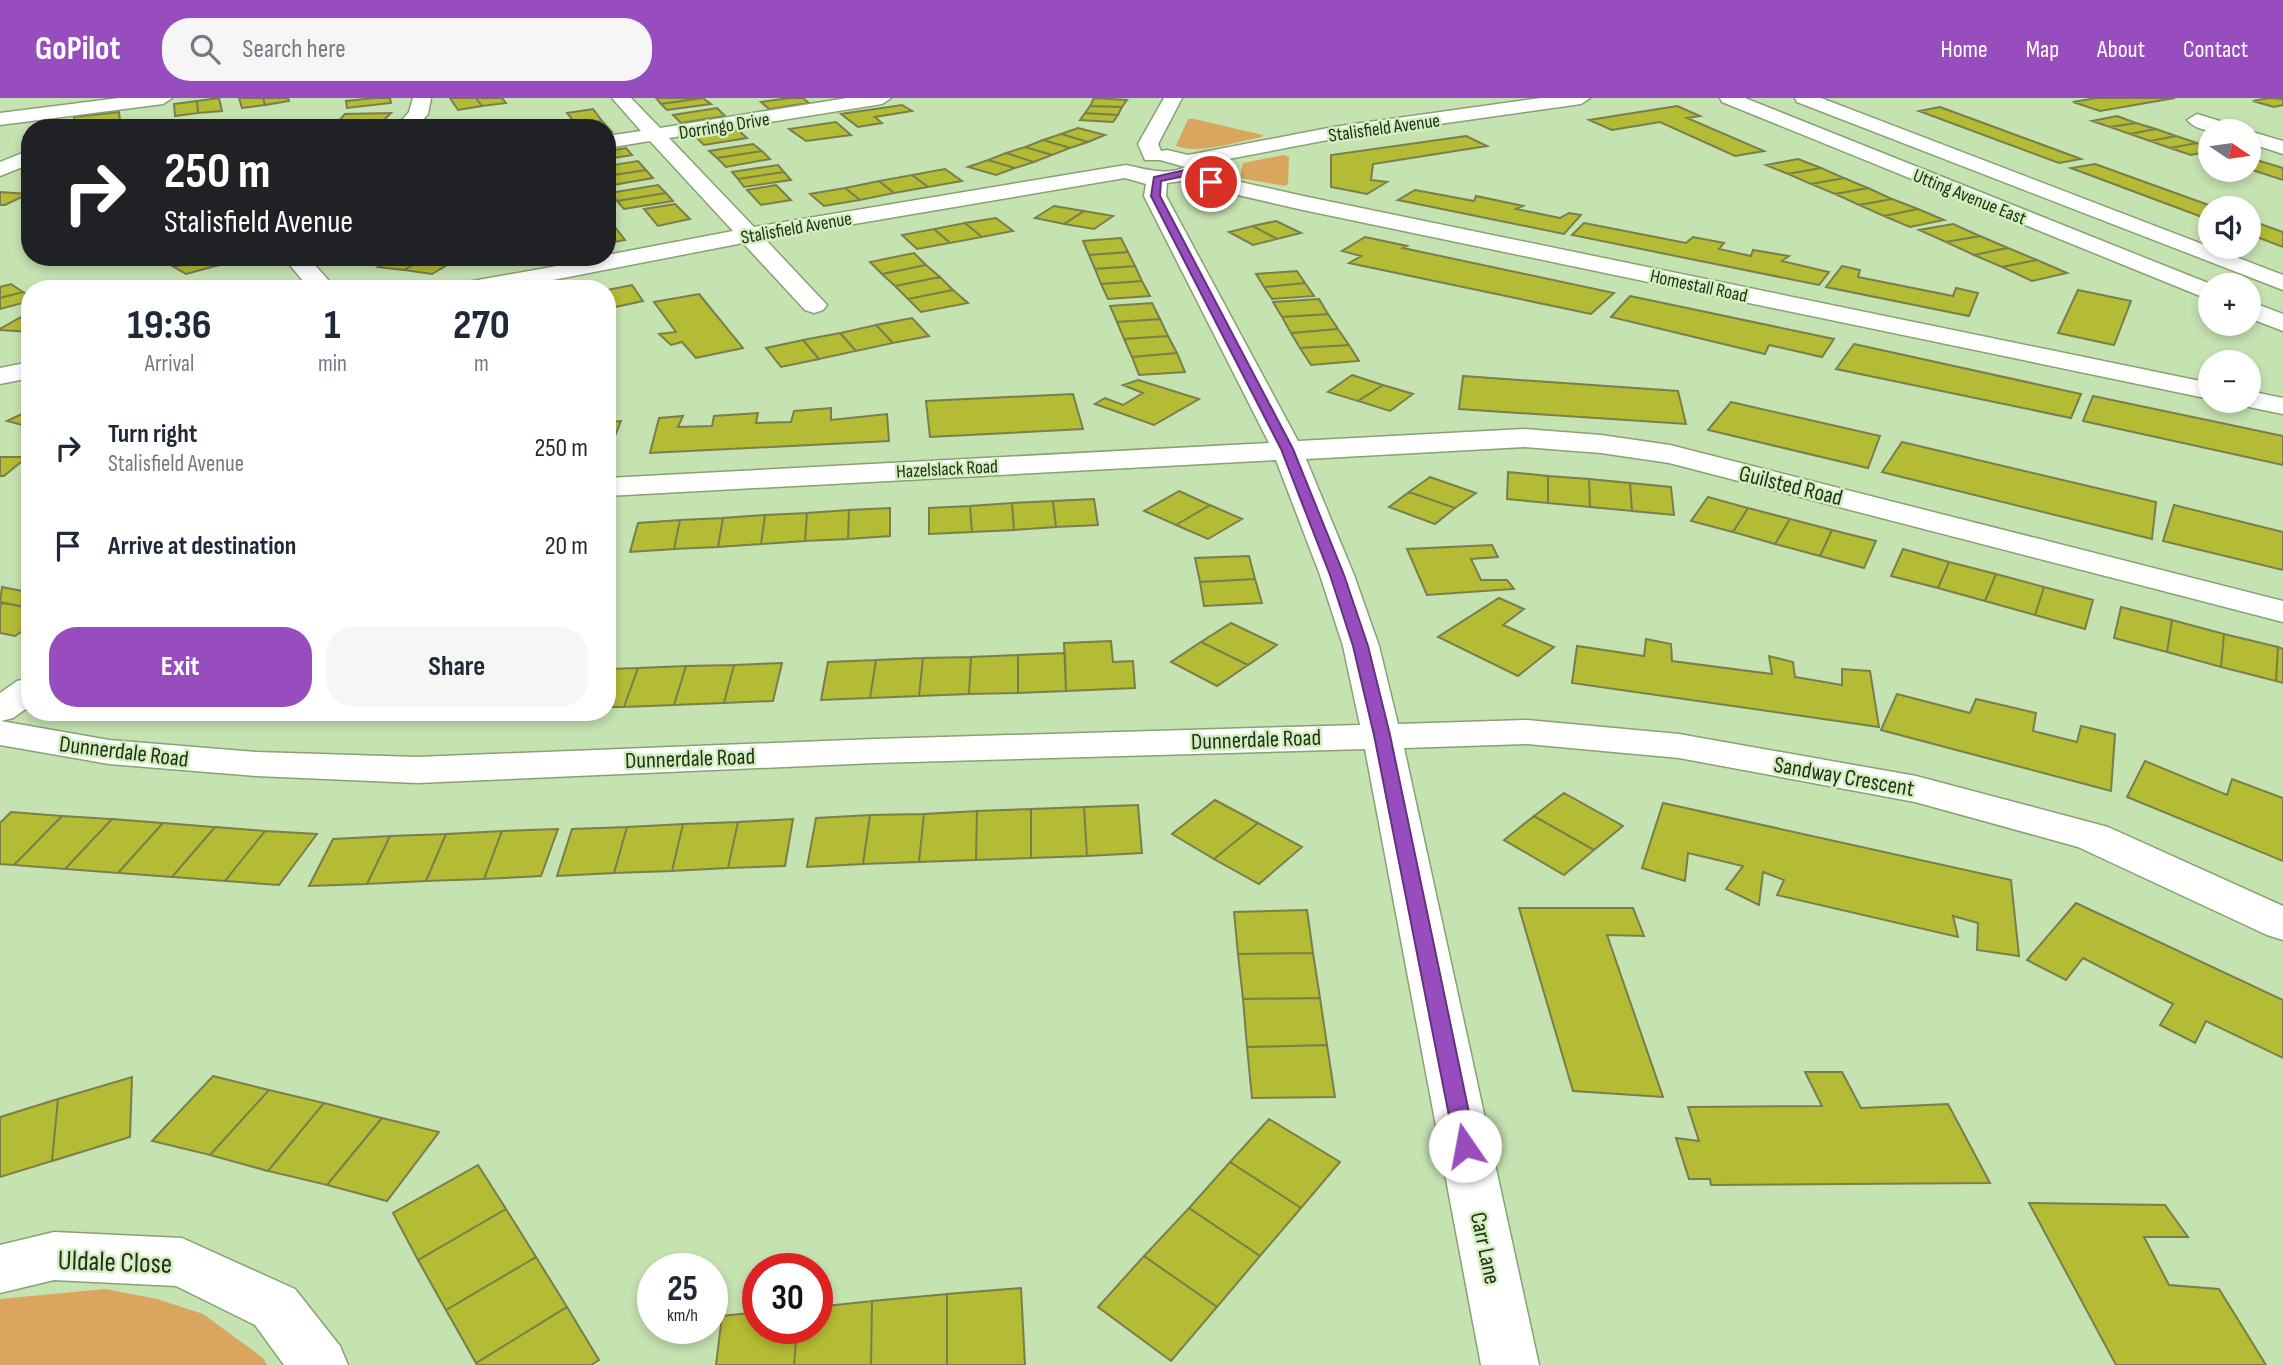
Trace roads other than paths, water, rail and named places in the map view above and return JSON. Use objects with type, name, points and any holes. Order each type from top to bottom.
[{"type":"street","points":[[0,119],[163,98]]},
{"type":"street","points":[[413,119],[418,114],[422,98]]},
{"type":"street","points":[[621,98],[814,306]]},
{"type":"street","name":"Dorringo Drive","points":[[616,141],[882,98]]},
{"type":"street","name":"Carr Lane","points":[[1173,98],[1148,144],[1162,168],[1155,196],[1287,449],[1337,575],[1361,646],[1382,735],[1510,1365]]},
{"type":"street","name":"Stalisfield Avenue","points":[[616,260],[749,235],[1162,168],[1333,134],[1581,98]]},
{"type":"street","name":"Utting Avenue East","points":[[1729,98],[2198,288]]},
{"type":"street","name":"Utting Avenue East","points":[[1804,98],[2283,284]]},
{"type":"street","points":[[2261,141],[2283,148]]},
{"type":"street","points":[[0,170],[21,160]]},
{"type":"street","name":"Homestall Road","points":[[1162,168],[1303,203],[2198,389]]},
{"type":"street","points":[[0,178],[21,179]]},
{"type":"street","points":[[303,266],[316,280]]},
{"type":"street","name":"Stalisfield Avenue","points":[[514,280],[587,266]]},
{"type":"street","points":[[2261,314],[2283,323]]},
{"type":"street","points":[[0,376],[21,372]]},
{"type":"street","points":[[2261,401],[2283,406]]},
{"type":"street","name":"Guilsted Road","points":[[1287,449],[1524,438],[1601,444],[1670,454],[2283,612]]},
{"type":"street","name":"Hazelslack Road","points":[[616,486],[1287,449]]},
{"type":"street","points":[[0,710],[21,695]]},
{"type":"street","name":"Sandway Crescent","points":[[1382,735],[1527,732],[1679,746],[1916,789],[2093,837],[2283,924]]},
{"type":"street","name":"Dunnerdale Road","points":[[0,733],[109,752],[256,764],[417,770],[875,751],[1382,735]]},
{"type":"street","name":"Uldale Close","points":[[0,1269],[54,1256],[182,1262],[275,1307],[319,1365]]}]
